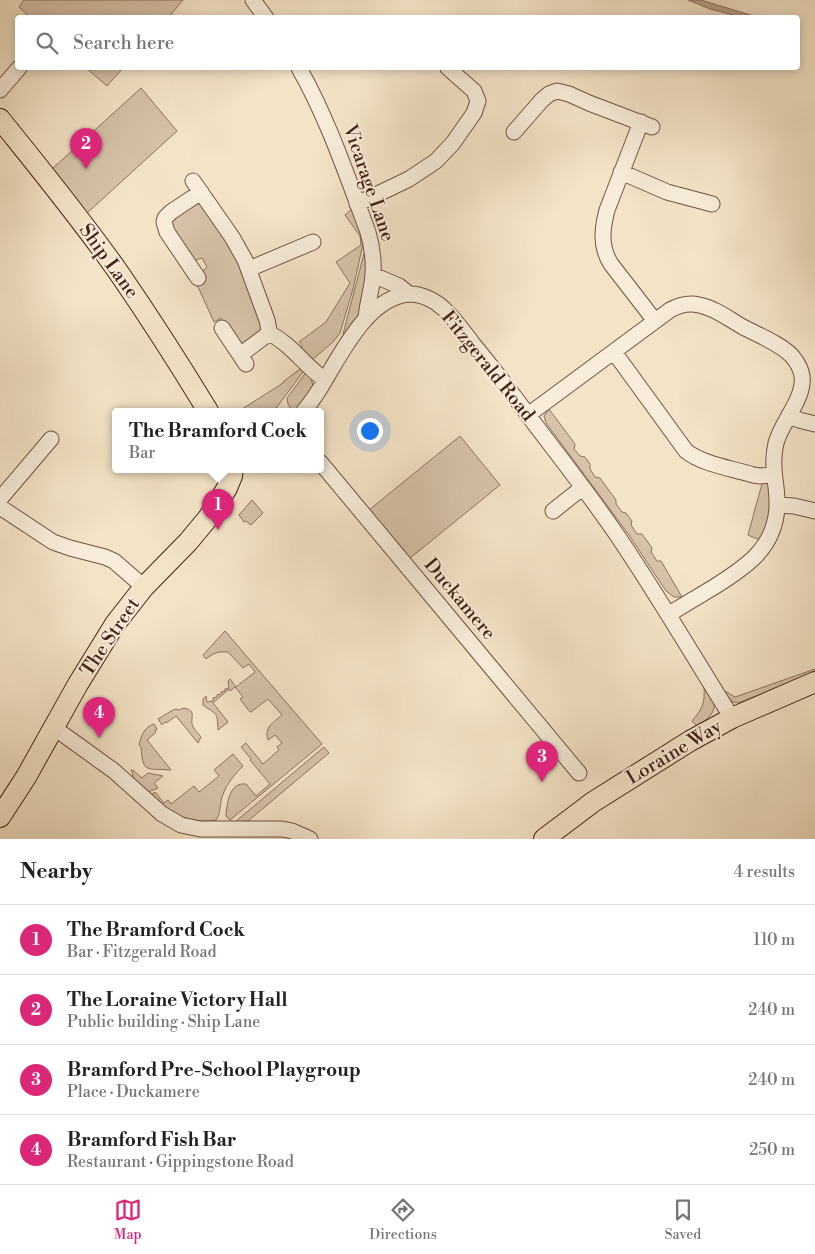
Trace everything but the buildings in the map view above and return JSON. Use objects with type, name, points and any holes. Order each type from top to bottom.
[{"type":"main road","name":"Ship Lane","points":[[0,119],[119,272],[206,408]]},
{"type":"main road","points":[[144,587],[188,542],[208,518],[230,482],[232,473]]},
{"type":"main road","name":"The Street","points":[[0,816],[26,777],[53,727],[115,624],[144,587]]},
{"type":"main road","name":"Loraine Way","points":[[544,839],[618,785],[672,752],[732,718],[815,682]]},
{"type":"street","points":[[253,0],[264,15]]},
{"type":"street","points":[[0,90],[17,70]]},
{"type":"street","name":"Vicarage Lane","points":[[300,70],[326,122],[371,242],[374,264],[366,318]]},
{"type":"street","points":[[358,204],[409,179],[436,161],[446,152],[474,113],[478,100],[474,91],[450,70]]},
{"type":"street","points":[[514,132],[546,96],[557,91],[646,125],[621,172],[605,218],[602,233],[604,249],[613,268],[655,321]]},
{"type":"street","points":[[621,172],[667,192],[712,204]]},
{"type":"street","points":[[198,278],[167,232],[164,222],[165,218],[197,187],[232,237],[249,269],[267,320],[269,333]]},
{"type":"street","points":[[249,269],[313,242]]},
{"type":"street","name":"Fitzgerald Road","points":[[373,275],[399,286],[409,294],[426,298],[448,312],[528,414],[619,539],[669,614],[732,718]]},
{"type":"street","points":[[306,408],[366,318],[388,302],[409,294]]},
{"type":"street","points":[[528,414],[670,310],[680,305],[699,305],[715,311],[787,351],[797,362],[802,377],[800,392],[775,447],[773,475],[777,506],[771,532],[764,546],[756,557],[737,573],[669,614]]},
{"type":"street","points":[[222,328],[243,359],[269,333]]},
{"type":"street","points":[[269,333],[278,338],[316,374],[325,380]]},
{"type":"street","points":[[614,352],[686,451],[692,456],[703,461],[760,476],[773,475]]},
{"type":"street","points":[[789,414],[799,420],[815,424]]},
{"type":"street","points":[[0,499],[51,439]]},
{"type":"street","name":"Duckamere","points":[[324,467],[579,773]]},
{"type":"street","points":[[553,511],[582,488]]},
{"type":"street","points":[[777,506],[794,506],[815,511]]},
{"type":"street","points":[[0,507],[53,542],[114,561],[144,587]]},
{"type":"street","points":[[53,727],[114,771],[162,814],[193,834],[211,829],[245,834],[282,829],[310,839]]},
{"type":"street","points":[[557,771],[569,761]]},
{"type":"shaded area","points":[[24,0],[183,0],[170,15],[28,15],[19,7]]},
{"type":"shaded area","points":[[688,0],[701,0],[750,15],[733,15],[710,9]]},
{"type":"shaded area","points":[[88,70],[121,70],[107,86]]},
{"type":"shaded area","points":[[141,88],[177,131],[86,214],[52,169]]},
{"type":"shaded area","points":[[197,204],[201,204],[237,255],[259,314],[261,330],[244,345],[233,337],[221,318],[214,322],[196,284],[207,267],[202,258],[192,260],[173,230],[173,218]]},
{"type":"shaded area","points":[[353,208],[361,231],[363,244],[353,289],[340,333],[333,342],[312,360],[302,350],[299,342],[326,322],[350,283],[336,262],[361,245],[360,236],[345,215]]},
{"type":"shaded area","points":[[367,246],[365,296],[350,332],[343,334],[365,250]]},
{"type":"shaded area","points":[[300,369],[303,372],[276,408],[244,408],[283,383]]},
{"type":"shaded area","points":[[307,371],[311,377],[313,387],[300,408],[290,408],[287,398]]},
{"type":"shaded area","points":[[549,409],[575,444],[574,449],[580,456],[585,457],[595,477],[600,478],[616,500],[616,504],[632,521],[631,525],[637,534],[642,534],[652,548],[651,552],[657,561],[661,561],[682,597],[674,597],[666,591],[629,535],[546,423],[544,416]]},
{"type":"shaded area","points":[[460,436],[500,485],[409,559],[369,510]]},
{"type":"shaded area","points":[[763,480],[768,483],[772,504],[762,541],[748,535]]},
{"type":"shaded area","points":[[252,500],[263,513],[251,525],[246,521],[244,522],[239,515]]},
{"type":"shaded area","points":[[225,631],[322,744],[230,820],[226,816],[227,806],[232,790],[236,786],[246,784],[256,796],[270,784],[241,747],[246,743],[263,764],[279,750],[277,747],[282,743],[275,735],[268,740],[267,732],[268,728],[282,715],[268,699],[250,712],[240,699],[243,697],[235,687],[230,691],[229,689],[213,703],[228,722],[218,730],[216,714],[203,705],[203,699],[206,696],[207,702],[213,701],[213,698],[229,688],[228,681],[230,679],[236,687],[255,672],[249,664],[243,668],[228,652],[216,653],[206,659],[203,655]]},
{"type":"shaded area","points":[[815,669],[815,673],[738,703],[729,700],[718,687],[735,697]]},
{"type":"shaded area","points":[[704,686],[713,700],[714,708],[707,719],[697,726],[692,721],[702,705]]},
{"type":"shaded area","points":[[184,708],[192,713],[193,727],[201,737],[198,743],[176,716],[162,725],[158,719],[173,710]]},
{"type":"shaded area","points":[[154,724],[157,729],[155,730],[156,732],[147,740],[171,770],[147,768],[143,762],[139,745],[145,730]]},
{"type":"shaded area","points":[[324,747],[329,753],[248,821],[235,822]]},
{"type":"shaded area","points":[[233,754],[243,766],[224,791],[216,820],[197,820],[177,815],[151,795],[155,792],[164,803],[168,800],[171,804],[194,786],[199,792],[219,776],[214,770]]},
{"type":"shaded area","points":[[131,770],[142,778],[148,773],[163,776],[154,783],[158,788],[148,792],[132,777]]},
{"type":"place","name":"The Loraine Victory Hall","points":[[86,169]]},
{"type":"place","name":"The Bramford Cock","points":[[218,530]]},
{"type":"place","name":"Bramford Fish Bar","points":[[99,738]]},
{"type":"place","name":"Bramford Pre-School Playgroup","points":[[542,782]]}]
